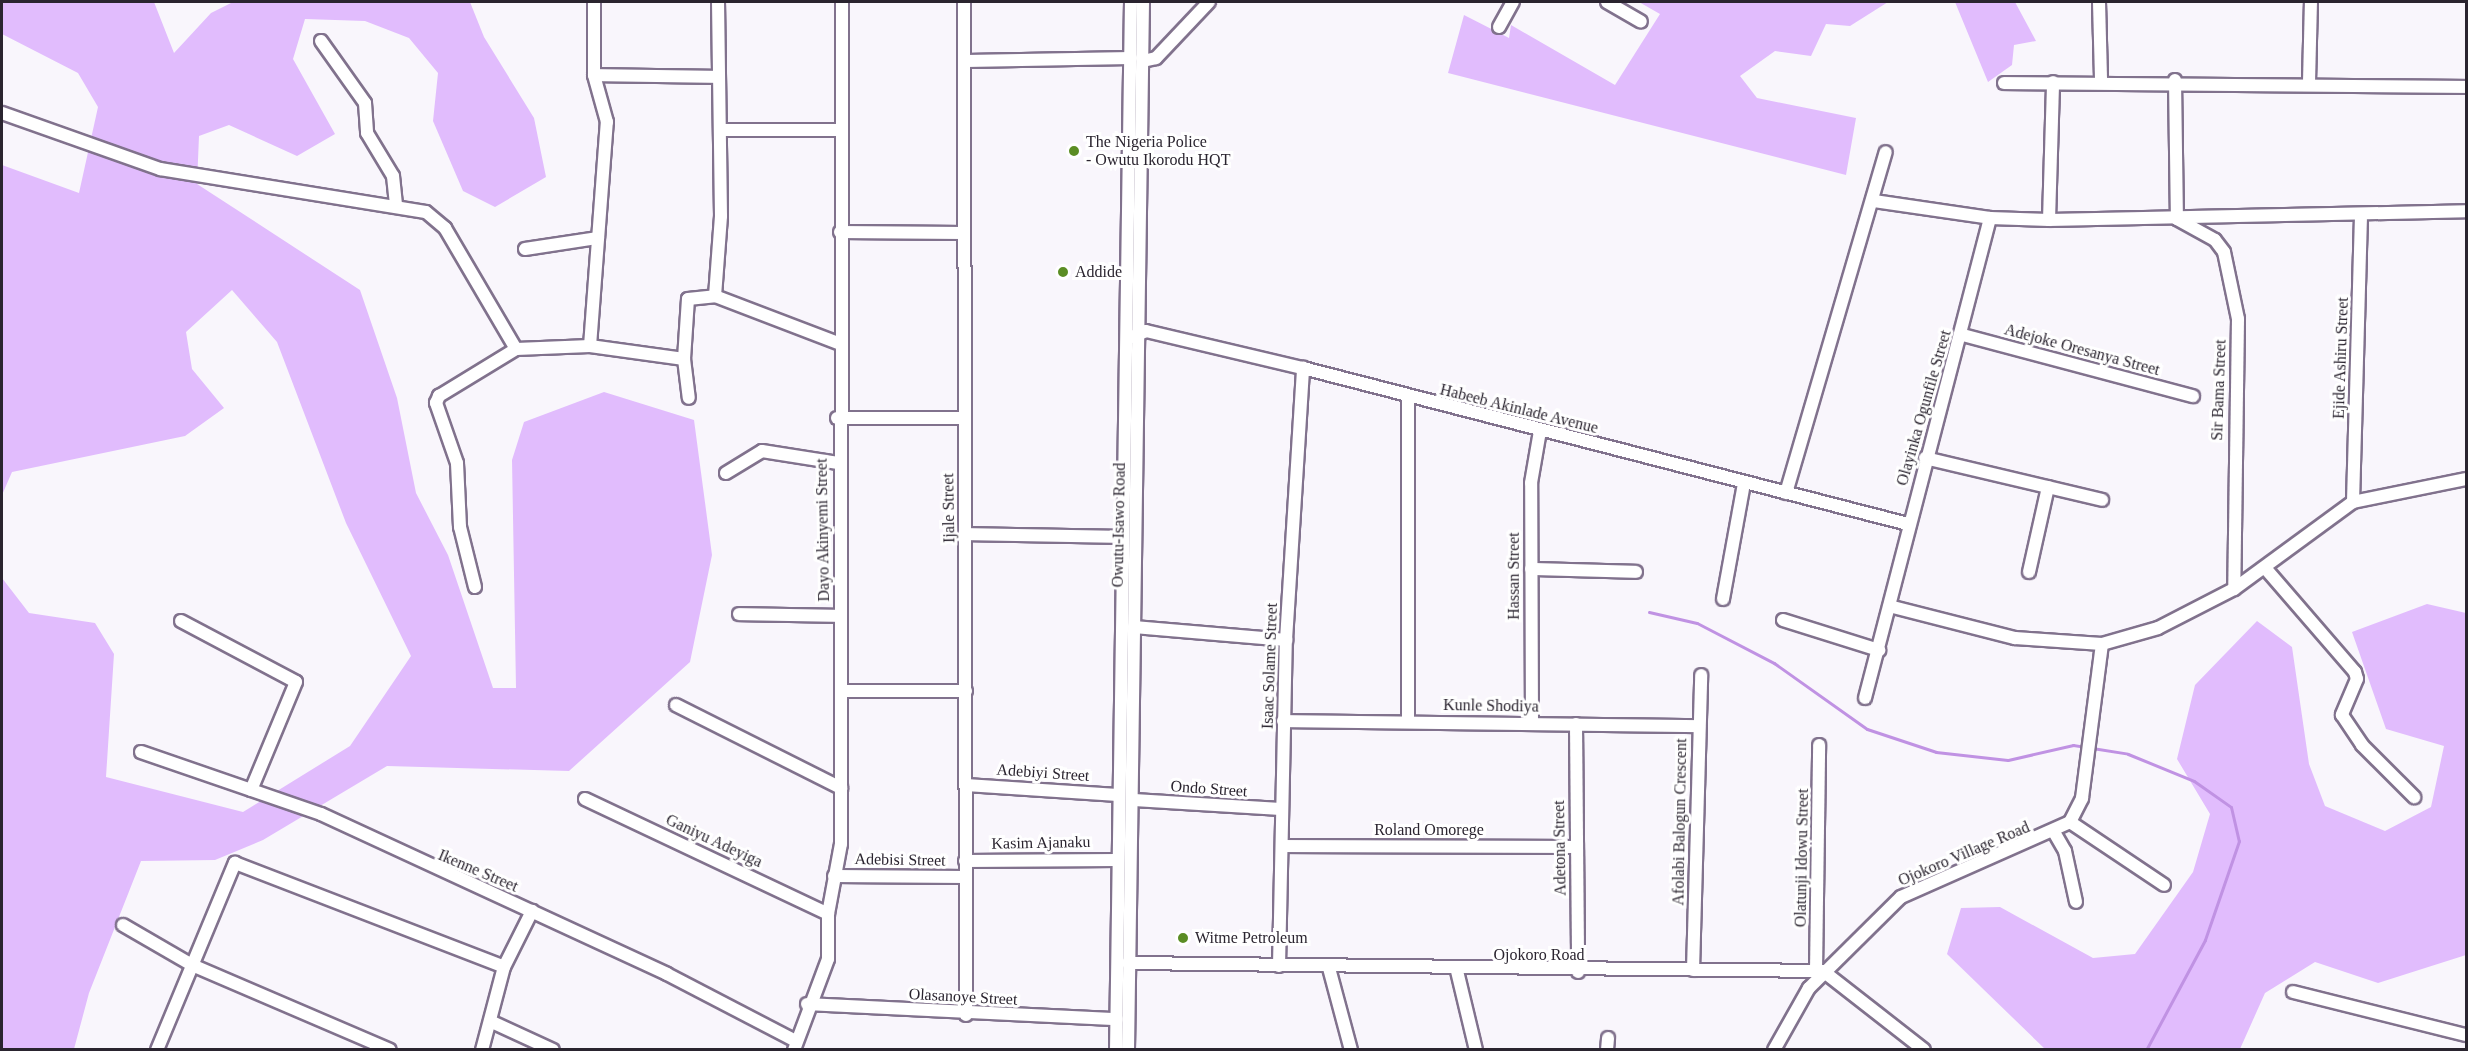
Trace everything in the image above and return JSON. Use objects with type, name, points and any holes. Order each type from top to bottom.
[{"type":"street","points":[[590,346],[607,122],[594,75],[594,2]]},
{"type":"street","points":[[715,296],[722,130],[718,2]]},
{"type":"street","name":"Dayo Akinyemi Street","points":[[794,1045],[807,1004],[828,959],[828,914],[834,876],[841,788],[837,343],[842,130],[842,2]]},
{"type":"street","name":"Ijale Street","points":[[964,2],[966,62],[963,233],[964,418],[967,534],[966,1015]]},
{"type":"street","name":"Owutu-Isawo Road","points":[[1128,1050],[1128,963],[1134,800],[1134,627],[1139,334],[1137,59],[1131,2]]},
{"type":"street","name":"Owutu-Isawo Road","points":[[1116,1050],[1122,341],[1137,59],[1143,2]]},
{"type":"street","points":[[966,62],[1156,58],[1209,2]]},
{"type":"street","points":[[1499,27],[1513,2]]},
{"type":"street","points":[[1607,2],[1641,22]]},
{"type":"street","points":[[2099,2],[2101,80]]},
{"type":"street","points":[[2308,82],[2311,2]]},
{"type":"street","points":[[321,40],[361,95],[367,133],[393,176],[396,207]]},
{"type":"street","points":[[594,75],[719,77]]},
{"type":"street","points":[[2175,80],[2177,219]]},
{"type":"street","points":[[2004,82],[2175,80],[2466,87]]},
{"type":"street","points":[[2049,220],[2053,82]]},
{"type":"street","points":[[2,113],[160,169],[426,212],[445,228],[516,349]]},
{"type":"street","points":[[722,130],[842,130]]},
{"type":"street","points":[[1786,493],[1874,201],[1886,152]]},
{"type":"street","points":[[1874,201],[1990,218],[2049,220],[2466,211]]},
{"type":"street","name":"Ejide Ashiru Street","points":[[2353,502],[2361,215]]},
{"type":"street","name":"Olayinka Ogunfile Street","points":[[1865,698],[1893,607],[1908,524],[1925,458],[1963,335],[1990,218]]},
{"type":"street","name":"Sir Bama Street","points":[[2177,219],[2215,240],[2234,288],[2238,319],[2234,589]]},
{"type":"street","points":[[840,232],[963,233]]},
{"type":"street","points":[[525,249],[598,238]]},
{"type":"street","points":[[689,398],[684,359],[688,299],[715,296],[837,343]]},
{"type":"street","name":"Habeeb Akinlade Avenue","points":[[1122,341],[1146,332],[1303,368],[1407,398],[1908,524]]},
{"type":"street","name":"Adejoke Oresanya Street","points":[[1963,335],[2193,396]]},
{"type":"street","points":[[475,586],[460,527],[457,463],[436,403],[440,396],[516,349],[590,346],[684,359]]},
{"type":"street","name":"Isaac Solame Street","points":[[1279,966],[1286,640],[1303,368]]},
{"type":"street","points":[[1407,398],[1408,722]]},
{"type":"street","points":[[837,418],[964,418]]},
{"type":"street","name":"Hassan Street","points":[[1532,723],[1531,483],[1540,431]]},
{"type":"street","points":[[726,473],[762,451],[838,463]]},
{"type":"street","points":[[1925,458],[2102,500]]},
{"type":"street","points":[[1893,607],[2015,638],[2102,644],[2158,628],[2234,589],[2266,569],[2353,502],[2466,479]]},
{"type":"street","points":[[1724,599],[1744,484]]},
{"type":"street","points":[[2029,572],[2048,487]]},
{"type":"street","points":[[967,534],[1120,537]]},
{"type":"street","points":[[1531,569],[1636,572]]},
{"type":"street","points":[[2266,569],[2355,672],[2357,679],[2342,715],[2362,745],[2414,797]]},
{"type":"street","points":[[740,614],[840,616]]},
{"type":"street","points":[[1783,620],[1879,650]]},
{"type":"street","points":[[181,621],[296,682],[251,789]]},
{"type":"street","points":[[1134,627],[1286,640]]},
{"type":"street","points":[[2102,644],[2092,740],[2082,798],[2070,822],[2164,885]]},
{"type":"street","name":"Afolabi Balogun Crescent","points":[[1693,969],[1701,675]]},
{"type":"street","points":[[841,691],[966,691]]},
{"type":"street","points":[[676,705],[841,788]]},
{"type":"street","name":"Kunle Shodiya","points":[[1284,721],[1699,726]]},
{"type":"street","name":"Adetona Street","points":[[1576,724],[1575,847],[1578,972]]},
{"type":"street","name":"Olatunji Idowu Street","points":[[1819,745],[1820,971]]},
{"type":"street","name":"Ikenne Street","points":[[141,752],[321,814],[532,911],[794,1045]]},
{"type":"street","name":"Adebiyi Street","points":[[966,785],[1118,795]]},
{"type":"street","name":"Ganiyu Adeyiga","points":[[585,799],[828,914]]},
{"type":"street","name":"Ondo Street","points":[[1134,800],[1281,809]]},
{"type":"street","name":"Ojokoro Village Road","points":[[1774,1050],[1820,971],[1901,897],[2054,832],[2070,822]]},
{"type":"street","points":[[2054,832],[2065,851],[2076,902]]},
{"type":"street","name":"Roland Omorege","points":[[1282,846],[1575,847]]},
{"type":"street","name":"Kasim Ajanaku","points":[[965,861],[1117,860]]},
{"type":"street","points":[[158,1050],[235,863],[504,967]]},
{"type":"street","name":"Adebisi Street","points":[[834,876],[965,877]]},
{"type":"street","points":[[482,1050],[492,1022],[504,967],[532,911]]},
{"type":"street","points":[[123,926],[192,965],[390,1050]]},
{"type":"street","name":"Ojokoro Road","points":[[1128,963],[1457,971],[1578,972],[1693,969],[1820,971]]},
{"type":"street","points":[[1329,968],[1351,1050]]},
{"type":"street","points":[[1457,971],[1476,1050]]},
{"type":"street","points":[[1820,971],[1924,1050]]},
{"type":"street","points":[[2293,992],[2466,1035]]},
{"type":"street","name":"Olasanoye Street","points":[[807,1004],[966,1015],[1117,1019]]},
{"type":"street","points":[[492,1022],[553,1050]]},
{"type":"shaded area","points":[[2,2],[154,2],[174,53],[211,13],[233,2],[470,2],[484,37],[534,118],[546,177],[495,207],[463,191],[433,121],[438,73],[409,38],[365,21],[305,19],[293,59],[335,134],[297,156],[229,125],[199,136],[197,184],[360,290],[397,398],[416,493],[448,555],[493,688],[516,688],[512,460],[524,422],[604,392],[694,420],[712,555],[690,662],[569,771],[387,766],[263,840],[215,860],[141,861],[89,993],[74,1049],[2,1049],[2,578],[29,613],[95,623],[114,654],[106,777],[243,812],[350,746],[411,656],[346,523],[277,342],[232,290],[186,332],[192,369],[224,408],[185,436],[12,472],[2,495],[2,165],[79,193],[98,107],[78,73],[2,34]]},
{"type":"shaded area","points":[[1639,2],[1888,2],[1850,26],[1826,24],[1811,56],[1775,51],[1740,76],[1757,98],[1856,118],[1846,175],[1448,73],[1464,15],[1509,38],[1511,25],[1615,85],[1660,14]]},
{"type":"shaded area","points":[[1955,2],[2015,2],[2036,41],[2014,45],[2012,65],[1988,82]]},
{"type":"shaded area","points":[[2427,604],[2466,613],[2466,955],[2378,983],[2315,962],[2265,993],[2240,1049],[2046,1050],[1947,954],[1961,908],[2000,907],[2093,958],[2135,954],[2193,872],[2210,814],[2177,759],[2195,685],[2257,621],[2292,647],[2309,764],[2325,806],[2385,831],[2431,807],[2444,746],[2386,729],[2352,632]]},
{"type":"waterway","points":[[1649,612],[1697,623],[1774,663],[1867,729],[1936,752],[2008,760],[2073,745],[2085,747]]},
{"type":"waterway","points":[[2092,748],[2128,754],[2194,781],[2231,807],[2239,841],[2205,940],[2146,1050]]},
{"type":"place","name":"The Nigeria Police - Owutu Ikorodu HQT","points":[[1074,151]]},
{"type":"place","name":"Addide","points":[[1063,272]]},
{"type":"place","name":"Witme Petroleum","points":[[1183,938]]}]
